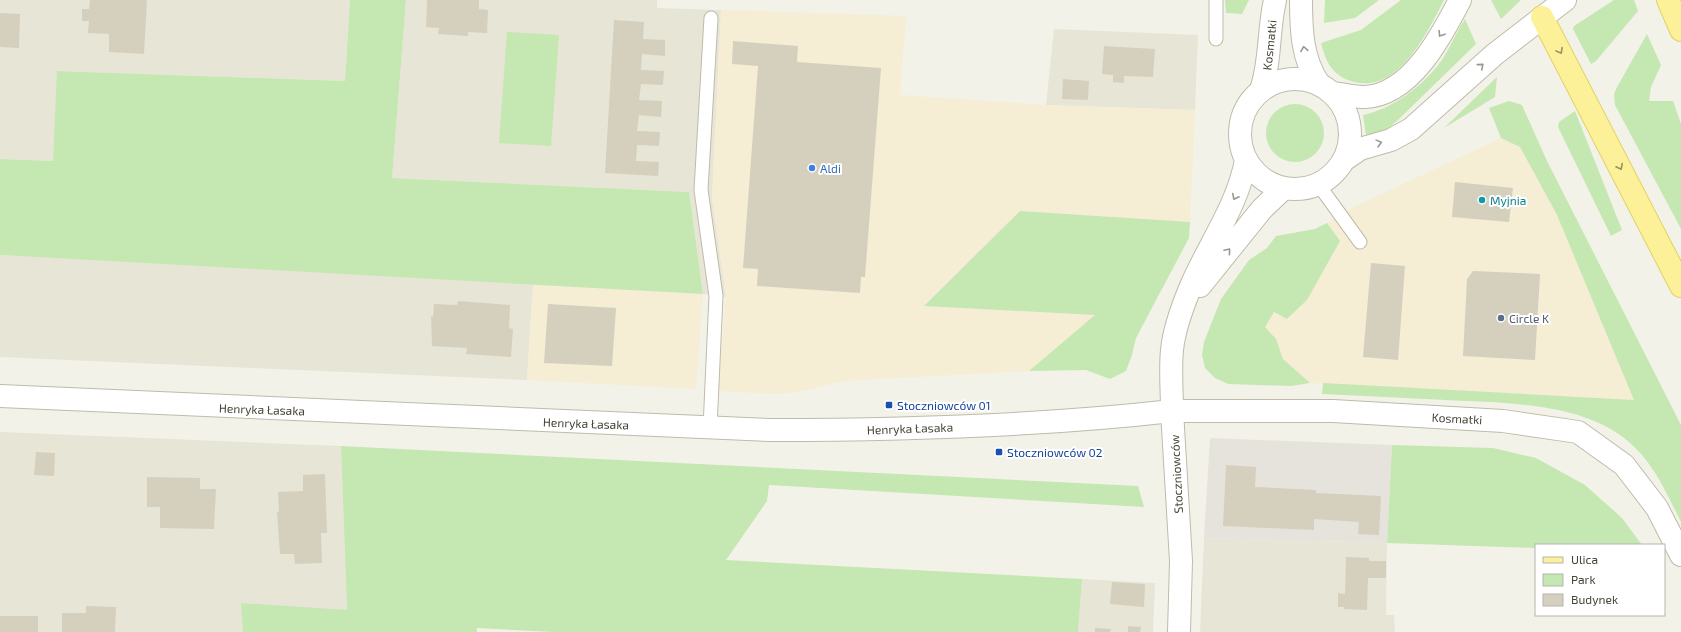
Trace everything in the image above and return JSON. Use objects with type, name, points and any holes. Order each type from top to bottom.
[{"type":"main road","points":[[1668,0],[1681,30]]},
{"type":"main road","points":[[1539,8],[1681,286]]},
{"type":"street","name":"Kosmatki","points":[[1261,90],[1267,73],[1272,13],[1275,0]]},
{"type":"street","points":[[1301,0],[1304,50],[1309,70],[1341,103],[1347,116],[1350,129],[1344,160]]},
{"type":"street","points":[[1460,0],[1442,34],[1426,58],[1408,77],[1394,87],[1380,94],[1366,97],[1325,88],[1304,79],[1289,79],[1274,83],[1261,90],[1250,102],[1241,123],[1241,146],[1246,160],[1255,172],[1268,182],[1284,188],[1302,189],[1318,184],[1333,174],[1344,160],[1360,150],[1392,140],[1411,129],[1482,65],[1539,8],[1565,0]]},
{"type":"street","name":"Stoczniowców","points":[[1179,632],[1181,561],[1172,411],[1172,349],[1180,317],[1197,273],[1237,194],[1243,178],[1246,160]]},
{"type":"street","name":"Stoczniowców","points":[[1180,317],[1199,287],[1221,259],[1262,209],[1284,188]]},
{"type":"street","name":"Henryka Łasaka","points":[[0,396],[770,430],[885,430],[1104,419],[1172,411]]},
{"type":"street","name":"Kosmatki","points":[[1172,411],[1333,411],[1503,421],[1578,432],[1624,464],[1657,508],[1681,556]]},
{"type":"lane","points":[[1216,0],[1216,38]]},
{"type":"lane","points":[[710,428],[716,296],[701,190],[711,18]]},
{"type":"lane","points":[[1318,184],[1360,242]]},
{"type":"shaded area","points":[[0,0],[350,0],[345,81],[58,71],[53,161],[0,159]]},
{"type":"shaded area","points":[[406,0],[657,0],[657,8],[721,10],[712,198],[726,297],[703,294],[689,192],[392,178]]},
{"type":"shaded area","points":[[721,10],[906,16],[900,95],[1046,105],[1195,110],[1190,222],[1020,211],[924,306],[1095,315],[1029,371],[843,381],[803,391],[778,394],[718,391],[726,297],[712,198]]},
{"type":"shaded area","points":[[1054,29],[1198,35],[1195,110],[1046,105]]},
{"type":"shaded area","points":[[1501,138],[1520,147],[1557,215],[1635,400],[1310,383],[1283,359],[1276,339],[1265,327],[1274,312],[1288,319],[1307,300],[1340,241],[1327,223],[1356,206]]},
{"type":"shaded area","points":[[0,255],[533,284],[527,380],[0,357]]},
{"type":"shaded area","points":[[533,284],[703,294],[696,389],[527,380]]},
{"type":"shaded area","points":[[0,432],[341,446],[347,611],[242,603],[243,632],[0,632]]},
{"type":"shaded area","points":[[1210,438],[1392,445],[1387,543],[1204,538]]},
{"type":"shaded area","points":[[1204,538],[1387,543],[1386,615],[1394,615],[1395,632],[1200,632]]},
{"type":"shaded area","points":[[1082,579],[1155,583],[1153,632],[1078,632]]},
{"type":"green space","points":[[350,0],[406,0],[392,178],[689,192],[703,294],[0,255],[0,159],[53,161],[57,71],[345,81]]},
{"type":"green space","points":[[1225,0],[1249,0],[1242,14],[1226,13]]},
{"type":"green space","points":[[1325,0],[1379,0],[1355,18],[1324,23]]},
{"type":"green space","points":[[1401,0],[1444,0],[1429,29],[1408,60],[1395,72],[1381,80],[1365,83],[1348,80],[1333,70],[1327,61],[1321,43],[1361,30]]},
{"type":"green space","points":[[1491,0],[1521,0],[1501,19]]},
{"type":"green space","points":[[1614,0],[1634,0],[1638,11],[1596,61],[1591,64],[1573,29],[1574,26]]},
{"type":"green space","points":[[1465,19],[1476,44],[1385,131],[1366,135],[1363,115],[1395,103],[1423,81],[1443,59]]},
{"type":"green space","points":[[507,32],[559,35],[551,146],[499,143]]},
{"type":"green space","points":[[1647,34],[1661,65],[1651,87],[1649,101],[1673,101],[1681,124],[1681,229],[1615,105],[1614,94],[1617,87]]},
{"type":"green space","points":[[1497,77],[1495,97],[1444,128]]},
{"type":"green space","points":[[1509,101],[1522,105],[1547,161],[1681,425],[1681,522],[1657,477],[1643,456],[1634,446],[1605,426],[1585,417],[1562,411],[1515,404],[1322,394],[1323,383],[1634,400],[1557,215],[1520,147],[1501,138],[1489,108]]},
{"type":"green space","points":[[1289,104],[1301,104],[1316,112],[1324,127],[1324,139],[1316,154],[1301,162],[1289,162],[1274,154],[1266,139],[1266,127],[1274,112]]},
{"type":"green space","points":[[1575,111],[1622,230],[1611,236],[1558,127],[1559,122]]},
{"type":"green space","points":[[1020,211],[1190,222],[1189,238],[1136,338],[1126,371],[1110,379],[1086,370],[1029,371],[1095,315],[924,306]]},
{"type":"green space","points":[[1327,223],[1340,241],[1307,300],[1287,319],[1274,312],[1265,327],[1276,339],[1283,359],[1310,383],[1291,386],[1228,384],[1215,378],[1205,368],[1202,355],[1204,342],[1221,299],[1249,260],[1267,248],[1276,236],[1315,229]]},
{"type":"green space","points":[[1392,445],[1493,448],[1536,458],[1585,485],[1622,518],[1641,544],[1535,544],[1535,548],[1387,543]]},
{"type":"green space","points":[[341,446],[1138,486],[1144,507],[769,485],[767,501],[726,560],[1082,579],[1078,632],[553,632],[477,628],[477,632],[243,632],[241,603],[347,610]]},
{"type":"building","points":[[90,0],[147,0],[144,54],[109,52],[109,34],[88,33],[89,21],[82,21],[82,9],[89,9]]},
{"type":"building","points":[[427,0],[479,0],[479,9],[488,10],[487,33],[468,32],[468,36],[438,34],[439,28],[426,27]]},
{"type":"building","points":[[0,13],[20,14],[19,48],[0,47]]},
{"type":"building","points":[[614,20],[644,22],[643,39],[665,40],[665,56],[642,54],[641,70],[664,71],[663,85],[641,84],[639,100],[662,101],[661,117],[639,115],[637,131],[660,132],[659,146],[637,145],[636,161],[659,162],[658,176],[605,173]]},
{"type":"building","name":"Aldi","points":[[733,41],[798,46],[797,62],[881,68],[865,277],[861,277],[860,293],[757,286],[758,269],[743,268],[758,66],[732,64]]},
{"type":"building","points":[[1104,46],[1155,49],[1153,77],[1124,76],[1124,83],[1113,82],[1113,75],[1102,74]]},
{"type":"building","points":[[1063,79],[1089,81],[1088,100],[1062,99]]},
{"type":"building","name":"Myjnia","points":[[1455,182],[1513,188],[1509,222],[1452,217]]},
{"type":"building","points":[[1371,263],[1405,266],[1398,360],[1363,357]]},
{"type":"building","name":"Circle K","points":[[1473,271],[1540,274],[1535,360],[1463,356],[1467,279]]},
{"type":"building","points":[[458,301],[510,305],[509,328],[513,329],[511,357],[466,354],[467,348],[432,346],[431,316],[433,317],[434,304],[457,305]]},
{"type":"building","points":[[548,304],[616,308],[612,366],[544,363]]},
{"type":"building","points":[[36,452],[55,453],[54,476],[34,475]]},
{"type":"building","points":[[1226,465],[1256,467],[1255,487],[1316,490],[1316,493],[1381,496],[1379,535],[1358,534],[1359,522],[1314,519],[1314,530],[1223,526]]},
{"type":"building","points":[[325,474],[327,533],[321,533],[322,563],[295,564],[294,554],[280,554],[277,512],[279,512],[278,492],[303,491],[303,475]]},
{"type":"building","points":[[147,477],[200,478],[200,489],[216,489],[214,529],[160,528],[160,507],[147,507]]},
{"type":"building","points":[[1346,557],[1369,558],[1369,561],[1386,561],[1386,578],[1368,578],[1367,610],[1344,609],[1344,607],[1338,607],[1338,593],[1345,594]]},
{"type":"building","points":[[1112,582],[1145,584],[1144,607],[1110,604]]},
{"type":"building","points":[[86,606],[116,607],[115,632],[62,632],[62,613],[86,613]]},
{"type":"building","points":[[0,616],[38,616],[38,632],[0,632]]},
{"type":"building","points":[[1128,626],[1141,627],[1140,632],[1128,632]]},
{"type":"building","points":[[1095,628],[1111,629],[1110,632],[1095,632]]},
{"type":"place","name":"Aldi","points":[[812,168]]},
{"type":"place","name":"Myjnia","points":[[1482,200]]},
{"type":"place","name":"Circle K","points":[[1501,318]]},
{"type":"place","name":"Stoczniowców 01","points":[[889,405]]},
{"type":"place","name":"Stoczniowców 02","points":[[999,452]]}]
